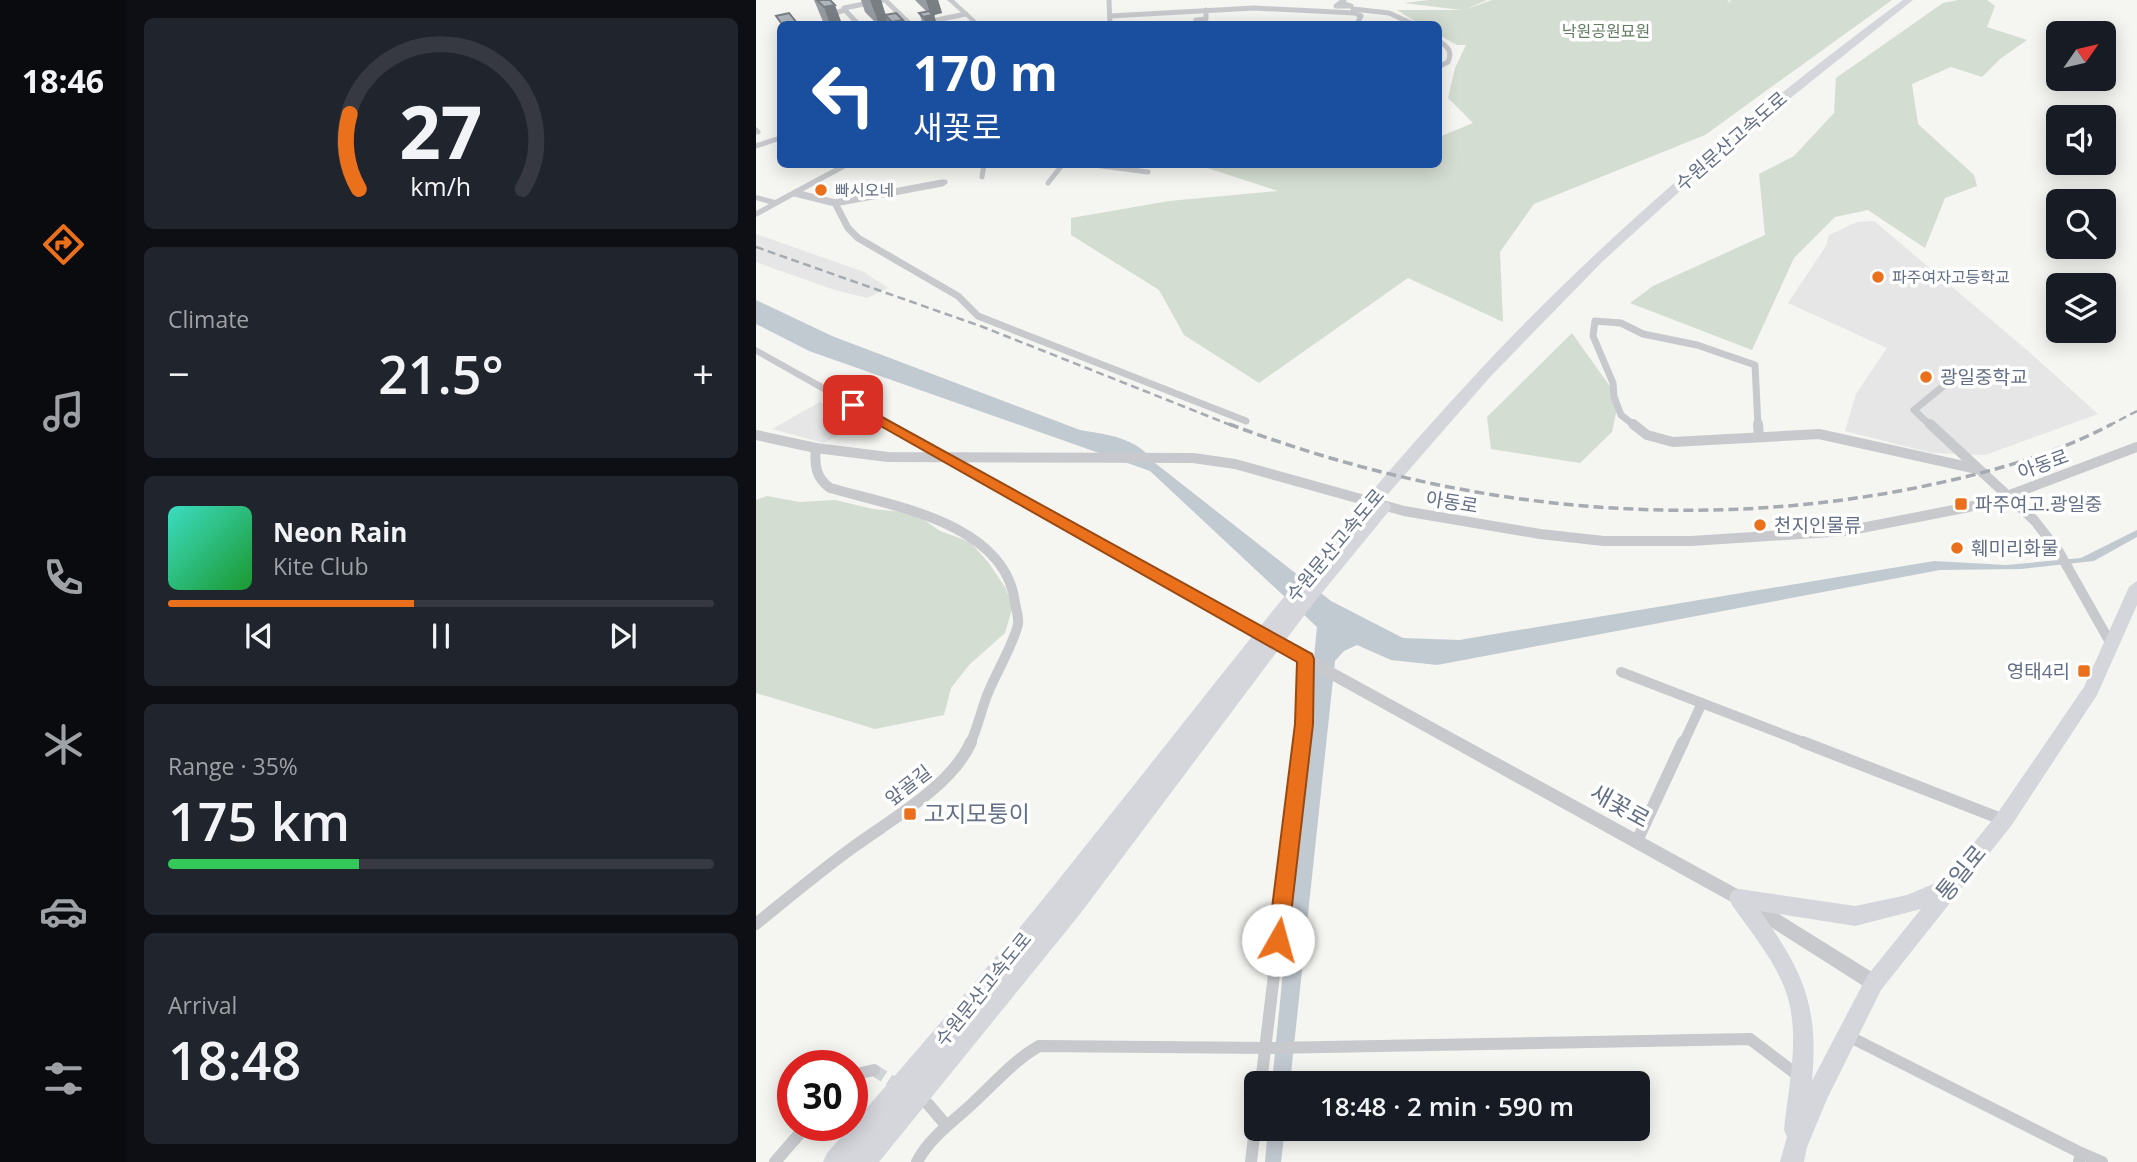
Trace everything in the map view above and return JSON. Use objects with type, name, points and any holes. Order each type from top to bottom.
[{"type":"highway","name":"수원문산고속도로","points":[[836,1162],[915,1073],[1306,600],[1439,432],[1556,301],[1706,161],[1798,83],[1909,0]]},
{"type":"highway","name":"수원문산고속도로","points":[[1439,432],[1619,251],[1695,180],[1802,88],[1917,0]]},
{"type":"highway","name":"수원문산고속도로","points":[[862,1162],[1072,907],[1204,722]]},
{"type":"main road","name":"통일로","points":[[1793,1154],[1845,1035],[1874,983],[2004,820],[2091,690],[2137,587]]},
{"type":"main road","points":[[1739,898],[1856,916],[1909,904],[1949,886]]},
{"type":"main road","points":[[1739,898],[1789,974],[1802,1014],[1801,1077],[1793,1154]]},
{"type":"street","points":[[844,8],[885,0],[907,21]]},
{"type":"street","points":[[950,0],[974,21]]},
{"type":"street","points":[[1109,0],[1110,21]]},
{"type":"street","points":[[1298,0],[1299,8]]},
{"type":"street","points":[[1299,8],[1343,4],[1380,11],[1408,21]]},
{"type":"street","points":[[1110,16],[1164,10],[1299,8],[1359,13],[1361,16],[1358,21]]},
{"type":"street","points":[[831,19],[838,12],[845,10],[855,21]]},
{"type":"street","points":[[1196,21],[1206,19],[1206,10]]},
{"type":"street","points":[[932,21],[966,14]]},
{"type":"street","points":[[1442,43],[1451,55],[1448,62],[1442,65]]},
{"type":"street","points":[[756,146],[777,139]]},
{"type":"street","points":[[756,214],[842,168]]},
{"type":"street","points":[[982,177],[983,168]]},
{"type":"street","points":[[1048,183],[1060,168]]},
{"type":"street","points":[[1118,168],[1149,172]]},
{"type":"street","points":[[795,193],[835,203],[945,181]]},
{"type":"street","points":[[756,197],[776,203]]},
{"type":"street","points":[[835,203],[847,226],[859,239],[871,243],[958,296],[978,316],[1246,421]]},
{"type":"street","points":[[1759,436],[1755,365],[1697,345],[1643,334],[1621,323],[1595,321],[1593,336],[1613,383],[1614,397],[1621,415],[1647,435],[1673,442],[1819,434],[1977,469]]},
{"type":"street","points":[[756,350],[1308,660],[1304,724],[1263,1071]]},
{"type":"street","points":[[1957,375],[1914,410],[2034,520],[2059,552],[2111,644]]},
{"type":"street","name":"아동로","points":[[756,435],[816,448],[888,457],[951,460],[1193,457],[1235,464],[1404,512],[1539,534],[1604,541],[1691,541],[1846,531],[1969,507],[2007,496],[2137,447]]},
{"type":"street","name":"앞골길","points":[[756,924],[805,883],[942,781],[965,756],[1017,624],[1014,591],[993,554],[976,539],[928,516],[830,488],[822,483],[814,465],[816,448]]},
{"type":"street","name":"새꽃로","points":[[1308,660],[1739,898],[1874,983]]},
{"type":"street","points":[[1621,672],[2004,820]]},
{"type":"street","points":[[1637,841],[1702,703]]},
{"type":"street","points":[[1845,1035],[2080,1157],[2102,1162]]},
{"type":"street","points":[[917,1162],[945,1124],[972,1104],[1024,1055],[1039,1046],[1268,1048],[1750,1039],[1801,1077]]},
{"type":"street","points":[[868,1070],[874,1070]]},
{"type":"street","points":[[928,1104],[945,1124]]},
{"type":"street","points":[[775,1162],[793,1141]]},
{"type":"street","points":[[1251,1162],[1254,1141]]},
{"type":"shaded area","points":[[1874,221],[2098,414],[1985,455],[1932,453],[1845,431],[1856,394],[1887,348],[1788,303],[1826,246],[1829,235],[1857,222]]},
{"type":"shaded area","points":[[756,234],[864,272],[888,288],[867,298],[835,290],[756,262]]},
{"type":"shaded area","points":[[756,300],[832,336],[1080,430],[1131,442],[1331,601],[1403,638],[1459,640],[1934,561],[2006,565],[2081,558],[2137,530],[2137,537],[2094,561],[2021,569],[1940,570],[1437,665],[1391,660],[1357,645],[1344,651],[1335,661],[1291,1071],[1273,1071],[1317,627],[1150,471],[809,351],[756,324]]},
{"type":"shaded area","points":[[820,402],[856,425],[824,443],[772,429]]},
{"type":"shaded area","points":[[1267,1141],[1284,1141],[1281,1162],[1265,1162]]},
{"type":"green space","name":"낙원공원묘원","points":[[1487,0],[1464,10],[1492,0],[1729,0],[1727,4],[1731,0],[1892,0],[1705,135],[1534,204],[1500,252],[1503,322],[1408,278],[1259,383],[1184,335],[1159,290],[1071,235],[1071,218],[1169,201],[1278,191],[1207,168],[1442,168],[1442,136],[1473,123],[1448,98],[1455,68],[1466,45],[1457,45],[1442,37],[1442,21],[1414,21],[1397,10],[1462,10],[1404,3]]},
{"type":"green space","points":[[1987,0],[1995,6],[1987,27],[2027,40],[2000,59],[1982,77],[1951,67],[1912,84],[1918,124],[1974,175],[1977,186],[1945,198],[1925,248],[1868,210],[1835,217],[1794,258],[1752,350],[1630,303],[1653,286],[1765,235],[1759,174],[1794,156],[1834,113],[1836,78],[1943,3]]},
{"type":"green space","points":[[1572,333],[1619,399],[1612,432],[1580,463],[1491,449],[1487,417]]},
{"type":"green space","points":[[767,496],[800,502],[835,500],[873,509],[914,513],[940,531],[970,542],[988,562],[1005,587],[1013,606],[1005,633],[970,664],[951,688],[944,715],[875,729],[756,693],[756,500]]},
{"type":"building","points":[[817,0],[830,0],[835,5],[824,7]]},
{"type":"building","points":[[929,11],[933,15],[923,17],[919,13]]},
{"type":"building","points":[[789,13],[795,21],[780,21],[776,16]]},
{"type":"building","points":[[896,13],[903,20],[891,21],[885,15]]},
{"type":"tunnel","points":[[874,1070],[900,1087]]},
{"type":"railway","points":[[756,247],[983,327],[1233,426]]},
{"type":"railway","points":[[2108,426],[2137,411]]},
{"type":"railway","points":[[1229,424],[1311,452],[1394,475],[1478,492],[1562,504],[1647,510],[1733,509],[1819,503],[1905,490],[1958,479],[2037,456],[2108,426]]},
{"type":"railway","points":[[2108,426],[2112,424]]},
{"type":"place","name":"빠시오네","points":[[821,190]]},
{"type":"place","name":"파주여자고등학교","points":[[1878,277]]},
{"type":"place","name":"광일중학교","points":[[1926,377]]},
{"type":"place","name":"파주여고.광일중","points":[[1961,504]]},
{"type":"place","name":"천지인물류","points":[[1760,525]]},
{"type":"place","name":"훼미리화물","points":[[1957,548]]},
{"type":"place","name":"영태4리","points":[[2084,671]]},
{"type":"place","name":"고지모퉁이","points":[[910,814]]},
{"type":"route","points":[[853,405],[1306,659],[1304,724],[1278,940]]}]
